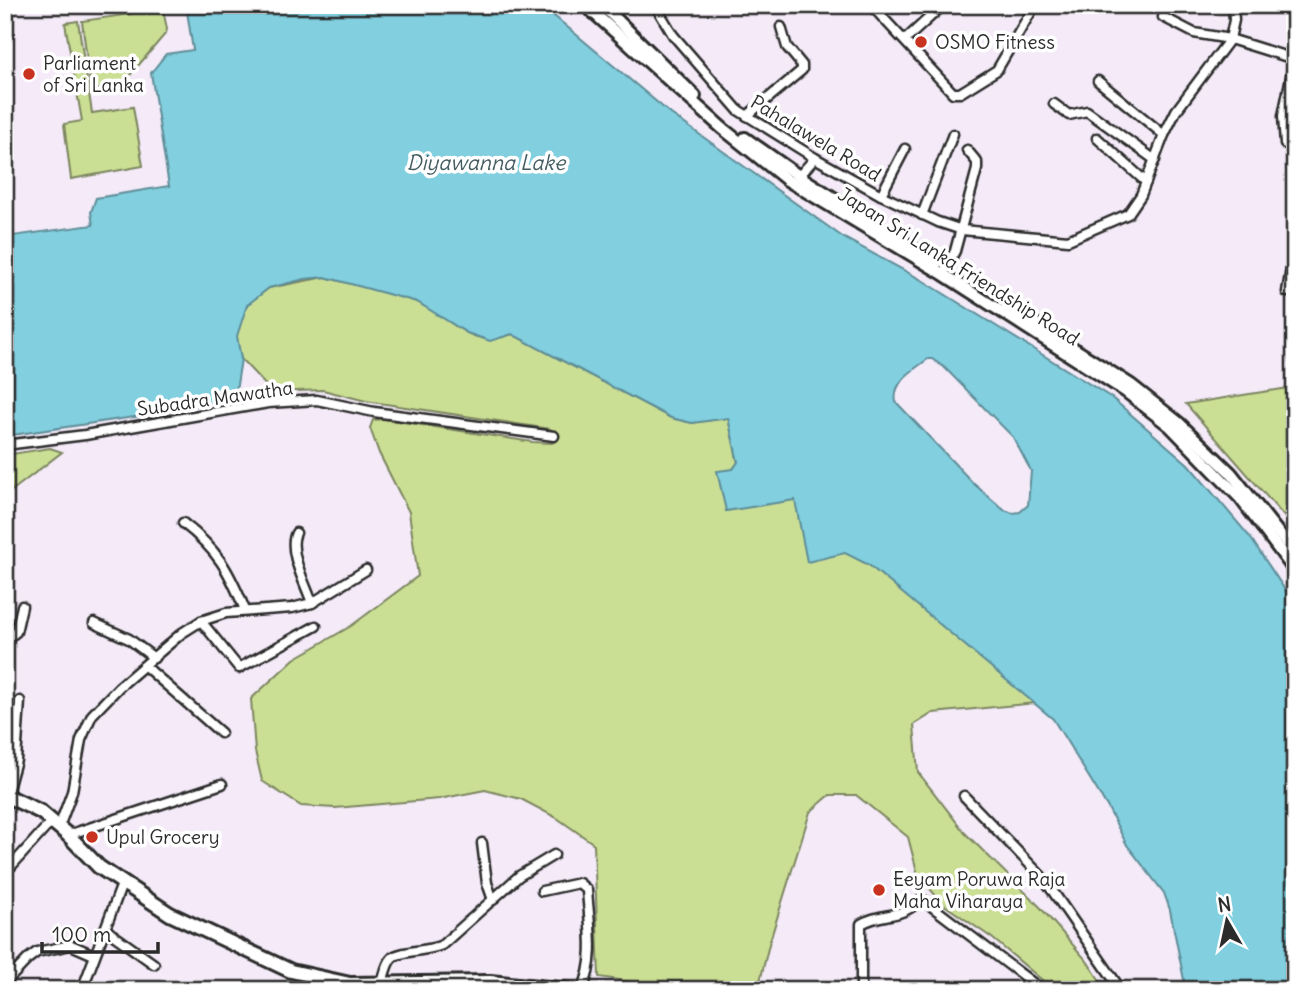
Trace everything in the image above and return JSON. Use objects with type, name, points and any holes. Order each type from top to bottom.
[{"type":"main road","name":"Japan Sri Lanka Friendship Road","points":[[585,5],[722,128],[788,180],[1131,384],[1179,423],[1231,472],[1295,554]]},
{"type":"main road","name":"Japan Sri Lanka Friendship Road","points":[[602,5],[726,125],[1125,391],[1170,426],[1240,498],[1295,573]]},
{"type":"main road","points":[[5,795],[32,807],[60,828],[99,867],[170,914],[290,971],[334,982],[381,987],[490,982],[568,990]]},
{"type":"street","name":"Pahalawela Road","points":[[655,5],[665,25],[738,110],[815,158],[881,195],[962,230],[1068,240],[1128,214],[1141,195],[1176,111],[1230,39]]},
{"type":"street","points":[[871,5],[953,93],[960,93],[997,70],[1035,5]]},
{"type":"street","points":[[905,40],[943,5]]},
{"type":"street","points":[[1230,39],[1234,20],[1233,5]]},
{"type":"street","points":[[1163,18],[1194,33],[1230,39],[1295,58],[1283,116],[1285,144],[1295,149]]},
{"type":"street","points":[[747,116],[802,70],[802,65],[787,47],[781,27]]},
{"type":"street","points":[[1098,81],[1164,135]]},
{"type":"street","points":[[1054,104],[1069,115],[1087,111],[1155,160]]},
{"type":"street","points":[[922,215],[953,134]]},
{"type":"street","points":[[1097,138],[1146,182]]},
{"type":"street","points":[[881,195],[905,149]]},
{"type":"street","points":[[945,271],[962,230],[977,169],[977,162],[967,150]]},
{"type":"street","points":[[799,176],[815,158]]},
{"type":"street","points":[[1287,292],[1295,245]]},
{"type":"street","name":"Subadra Mawatha","points":[[5,445],[268,403],[317,400],[374,412],[554,436]]},
{"type":"street","points":[[183,523],[205,541],[226,566],[246,610]]},
{"type":"street","points":[[296,533],[293,549],[312,603]]},
{"type":"street","points":[[60,828],[72,792],[80,740],[92,715],[119,687],[182,633],[201,621],[226,613],[292,608],[312,603],[366,570]]},
{"type":"street","points":[[5,634],[12,635],[16,632],[22,606]]},
{"type":"street","points":[[201,621],[239,668],[316,626]]},
{"type":"street","points":[[94,623],[129,639],[154,658]]},
{"type":"street","points":[[145,666],[221,733]]},
{"type":"street","points":[[5,795],[16,760],[20,701]]},
{"type":"street","points":[[5,873],[60,828],[222,784]]},
{"type":"street","points":[[964,796],[1045,880],[1121,990]]},
{"type":"street","points":[[482,843],[487,883],[494,900]]},
{"type":"street","points":[[381,987],[391,958],[398,954],[430,951],[442,945],[519,876],[554,855]]},
{"type":"street","points":[[542,891],[579,883],[587,890],[592,953],[582,990]]},
{"type":"street","points":[[82,990],[122,884]]},
{"type":"street","points":[[861,990],[861,924],[869,919],[894,916],[912,909],[922,899],[1042,990]]},
{"type":"street","points":[[105,929],[154,964]]},
{"type":"street","points":[[5,983],[37,952],[71,945],[94,956]]},
{"type":"green space","points":[[130,5],[162,5],[166,33],[126,80],[117,86],[91,90],[82,21],[131,14]]},
{"type":"green space","points":[[78,21],[92,113],[133,107],[143,166],[71,179],[64,124],[82,121],[65,23]]},
{"type":"green space","points":[[325,277],[414,301],[471,335],[496,338],[512,334],[671,418],[692,423],[728,418],[738,463],[733,469],[795,500],[845,552],[869,565],[1036,703],[933,713],[914,725],[918,772],[965,833],[1040,907],[1087,961],[1106,990],[1054,990],[992,938],[943,904],[918,875],[908,837],[856,795],[830,795],[810,812],[769,944],[758,990],[686,990],[599,977],[594,844],[557,818],[521,799],[485,790],[439,799],[335,808],[301,806],[262,781],[255,751],[251,699],[294,659],[351,626],[418,576],[409,512],[379,453],[370,428],[373,420],[383,419],[532,442],[552,443],[557,439],[556,433],[550,429],[366,401],[323,390],[272,392],[241,359],[236,336],[247,304],[269,288]]},
{"type":"green space","points":[[1295,387],[1295,529],[1186,404]]},
{"type":"green space","points":[[50,448],[62,452],[5,496],[5,455]]},
{"type":"water","name":"Diyawanna Lake","points":[[186,5],[541,5],[671,114],[844,238],[922,280],[1112,398],[1188,464],[1250,537],[1295,605],[1295,990],[1186,990],[1164,893],[1127,845],[1108,808],[1053,719],[869,565],[845,553],[807,562],[795,500],[726,511],[717,471],[733,469],[738,462],[728,418],[692,423],[671,418],[512,334],[490,341],[467,333],[417,302],[325,277],[269,288],[247,305],[237,336],[241,359],[236,391],[218,401],[155,414],[5,436],[5,237],[93,225],[91,212],[96,198],[169,186],[151,73],[166,54],[193,50]],"holes":[[[928,359],[945,368],[1013,437],[1031,471],[1028,505],[1020,512],[1004,510],[973,483],[896,402],[897,388],[905,377]]]},
{"type":"place","name":"OSMO Fitness","points":[[921,42]]},
{"type":"place","name":"Parliament of Sri Lanka","points":[[29,74]]},
{"type":"place","name":"Upul Grocery","points":[[92,837]]},
{"type":"place","name":"Eeyam Poruwa Raja Maha Viharaya","points":[[879,890]]}]
